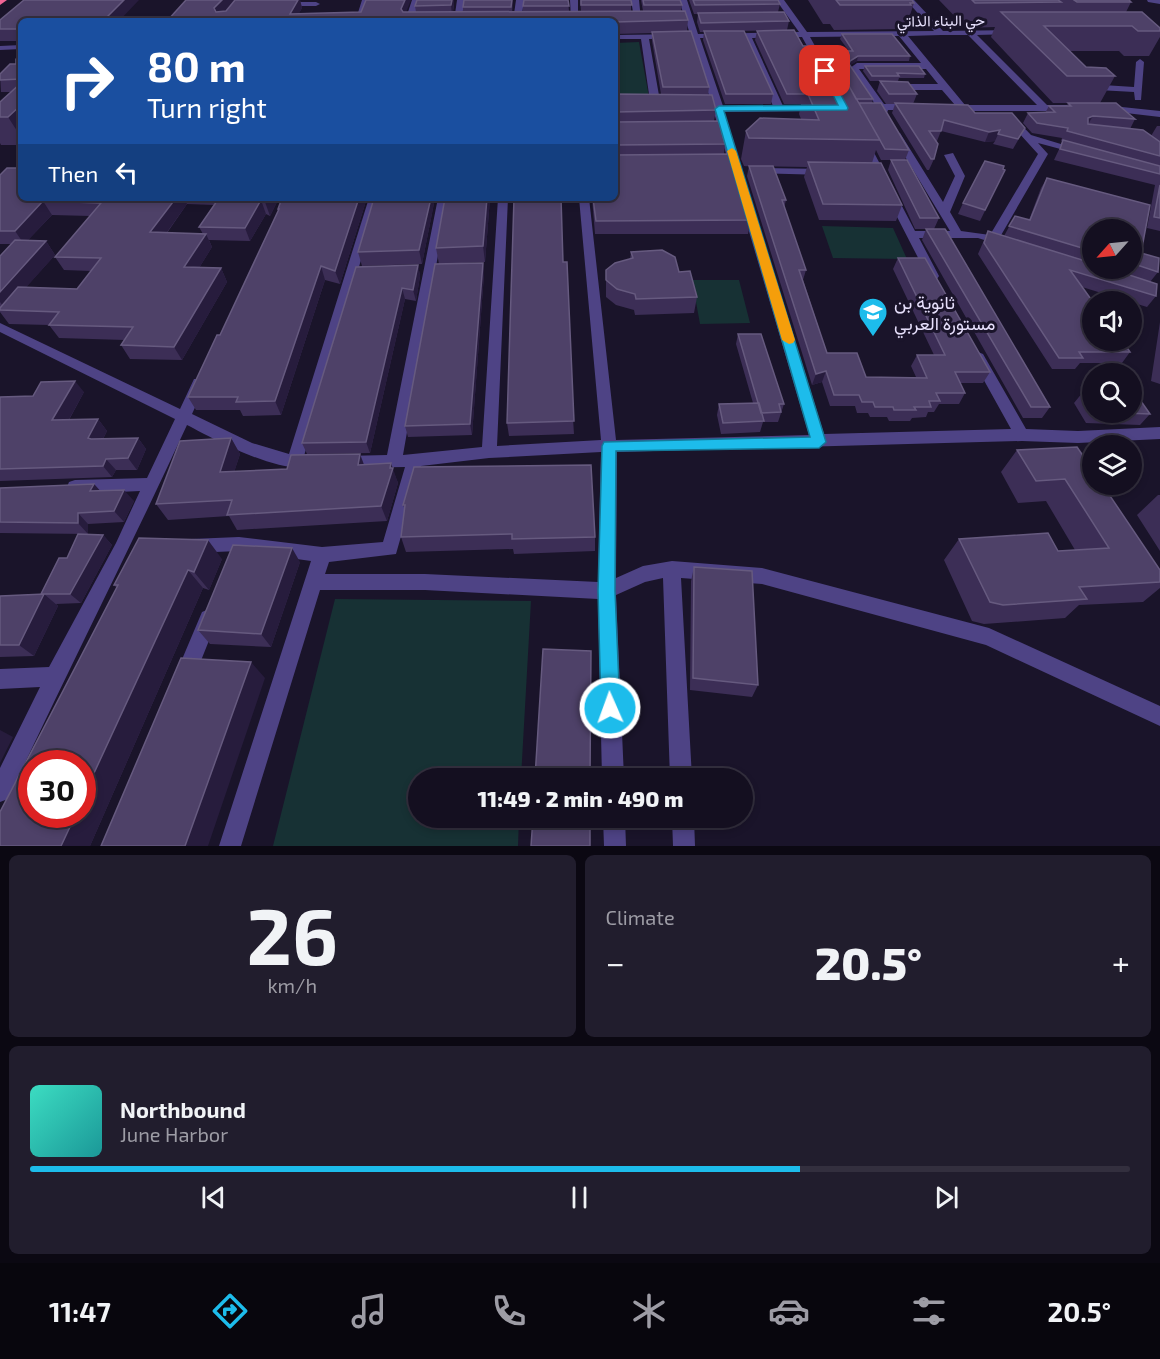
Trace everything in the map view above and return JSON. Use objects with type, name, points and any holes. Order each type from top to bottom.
[{"type":"street","points":[[360,18],[366,0]]},
{"type":"street","points":[[410,18],[416,0]]},
{"type":"street","points":[[457,18],[461,0]]},
{"type":"street","points":[[517,18],[520,0]]},
{"type":"street","points":[[574,0],[574,18]]},
{"type":"street","points":[[635,0],[638,18]]},
{"type":"street","points":[[683,0],[691,18],[719,128],[819,442]]},
{"type":"street","points":[[780,0],[784,17],[805,35],[827,76]]},
{"type":"street","points":[[910,0],[941,33]]},
{"type":"street","points":[[1151,0],[1160,2]]},
{"type":"street","points":[[271,4],[317,2]]},
{"type":"street","points":[[310,12],[317,2]]},
{"type":"street","points":[[628,18],[649,18]]},
{"type":"street","name":"حي البناء الذاتي","points":[[618,37],[1017,32]]},
{"type":"street","points":[[971,33],[1046,108]]},
{"type":"street","points":[[902,34],[962,108]]},
{"type":"street","points":[[644,36],[655,101]]},
{"type":"street","points":[[747,36],[779,108]]},
{"type":"street","points":[[0,48],[18,47]]},
{"type":"street","points":[[1137,111],[1140,62]]},
{"type":"street","points":[[884,112],[854,68],[857,66],[928,66]]},
{"type":"street","points":[[1086,75],[1101,88],[1119,96],[1137,111],[1160,120]]},
{"type":"street","points":[[866,86],[945,87]]},
{"type":"street","points":[[1101,88],[1139,90]]},
{"type":"street","points":[[714,104],[779,108],[833,108]]},
{"type":"street","points":[[853,108],[884,112],[927,107]]},
{"type":"street","points":[[939,108],[1077,108]]},
{"type":"street","points":[[993,239],[1043,154],[1001,108]]},
{"type":"street","points":[[1097,108],[1160,114]]},
{"type":"street","points":[[893,127],[912,166],[958,235]]},
{"type":"street","points":[[860,136],[938,284]]},
{"type":"street","points":[[1027,137],[1094,155]]},
{"type":"street","points":[[944,212],[960,176],[949,155]]},
{"type":"street","points":[[732,165],[832,172]]},
{"type":"street","points":[[294,462],[356,272],[373,201]]},
{"type":"street","points":[[394,462],[442,201]]},
{"type":"street","points":[[489,452],[493,268],[503,201]]},
{"type":"street","points":[[584,201],[609,446],[607,591],[613,768]]},
{"type":"street","points":[[910,234],[979,235],[1015,246]]},
{"type":"street","points":[[0,327],[247,448],[294,462],[415,461],[489,452],[609,446],[1022,435],[1078,437],[1160,433]]},
{"type":"street","points":[[972,345],[1022,435]]},
{"type":"street","points":[[0,791],[55,676],[122,548],[203,375]]},
{"type":"street","points":[[169,547],[239,544],[322,555],[390,549],[415,461]]},
{"type":"street","points":[[58,487],[152,484]]},
{"type":"street","points":[[230,566],[239,544]]},
{"type":"street","points":[[122,548],[146,547]]},
{"type":"street","points":[[230,846],[322,555]]},
{"type":"street","points":[[672,569],[681,768]]},
{"type":"street","points":[[315,582],[425,582],[607,591],[643,574],[672,569],[762,576],[989,637],[1160,716]]},
{"type":"street","points":[[178,695],[217,598]]},
{"type":"street","points":[[0,679],[55,676]]},
{"type":"street","points":[[614,828],[615,846]]},
{"type":"street","points":[[683,828],[684,846]]},
{"type":"green space","points":[[639,42],[649,97],[618,97],[618,43]]},
{"type":"green space","points":[[822,226],[893,228],[907,259],[833,258]]},
{"type":"green space","points":[[692,280],[739,280],[750,323],[700,324]]},
{"type":"green space","points":[[335,599],[531,601],[522,768],[408,768],[408,828],[519,828],[518,846],[273,846]]},
{"type":"building","points":[[24,0],[124,0],[106,18],[18,18],[18,29],[0,29],[0,20]]},
{"type":"building","points":[[186,0],[222,0],[214,8],[216,12],[226,11],[235,0],[298,0],[290,14],[361,12],[366,0],[405,0],[401,9],[403,12],[685,11],[688,20],[618,22],[618,18],[170,18]]},
{"type":"building","points":[[417,0],[452,0],[451,5],[415,6]]},
{"type":"building","points":[[464,0],[512,0],[511,7],[463,7]]},
{"type":"building","points":[[524,0],[568,0],[569,6],[523,6]]},
{"type":"building","points":[[581,0],[631,0],[632,5],[581,5]]},
{"type":"building","points":[[643,0],[680,0],[682,5],[644,5]]},
{"type":"building","points":[[693,0],[778,0],[780,4],[695,5]]},
{"type":"building","points":[[836,0],[912,0],[914,3],[910,3],[911,5],[840,5]]},
{"type":"building","points":[[972,0],[1058,0],[1061,2],[975,3]]},
{"type":"building","points":[[1074,0],[1129,0],[1131,2],[1077,2]]},
{"type":"building","points":[[784,12],[789,21],[701,23],[698,13]]},
{"type":"building","points":[[1001,12],[1142,12],[1160,28],[1160,31],[1138,31],[1132,26],[1044,26],[1086,67],[1106,68],[1115,76],[1067,76]]},
{"type":"building","points":[[794,30],[803,46],[812,46],[835,86],[805,87],[804,94],[787,94],[757,31]]},
{"type":"building","points":[[691,31],[709,87],[663,87],[652,32]]},
{"type":"building","points":[[704,31],[744,31],[773,94],[726,94]]},
{"type":"building","points":[[842,34],[892,34],[910,56],[858,56],[850,61],[849,64],[873,99],[856,99],[849,86],[845,86],[824,51],[853,51]]},
{"type":"building","points":[[18,57],[18,79],[0,80],[0,74],[10,64],[16,64]]},
{"type":"building","points":[[865,66],[919,66],[925,74],[897,73],[899,76],[872,76]]},
{"type":"building","points":[[880,81],[908,82],[917,94],[889,94]]},
{"type":"building","points":[[18,86],[18,108],[8,117],[0,117],[0,102]]},
{"type":"building","points":[[849,86],[880,140],[749,138],[746,131],[760,118],[819,120],[805,87]]},
{"type":"building","points":[[618,94],[712,95],[716,110],[618,112]]},
{"type":"building","points":[[859,103],[881,103],[909,150],[885,149]]},
{"type":"building","points":[[895,103],[968,105],[975,113],[1012,113],[1025,128],[1018,139],[998,134],[1000,130],[989,132],[944,120],[941,131],[929,131],[938,144],[934,159],[931,159]]},
{"type":"building","points":[[1068,103],[1116,103],[1135,119],[1093,116],[1088,118],[1088,124],[1143,130],[1160,142],[1160,156],[1067,131],[1068,128],[1037,123],[1028,113],[1055,112],[1049,106],[1071,106]]},
{"type":"building","points":[[719,121],[725,144],[618,145],[618,122]]},
{"type":"building","points":[[1063,140],[1160,166],[1160,174],[1060,149]]},
{"type":"building","points":[[728,154],[730,159],[732,157],[751,220],[596,221],[593,201],[618,201],[618,155]]},
{"type":"building","points":[[891,160],[907,160],[939,218],[920,218]]},
{"type":"building","points":[[985,161],[1004,166],[1005,170],[985,210],[963,203]]},
{"type":"building","points":[[808,162],[881,163],[902,205],[823,204]]},
{"type":"building","points":[[749,166],[773,166],[786,200],[782,200],[806,270],[799,270],[827,353],[857,353],[866,377],[927,378],[917,355],[945,355],[898,258],[925,258],[990,372],[955,372],[965,393],[936,393],[940,401],[929,401],[931,407],[914,407],[916,410],[875,407],[873,402],[862,402],[859,395],[834,395],[826,371],[816,374]]},
{"type":"building","points":[[7,168],[18,168],[18,201],[43,201],[15,231],[0,231],[0,175]]},
{"type":"building","points":[[1047,178],[1150,205],[1142,248],[1142,219],[1082,219],[1082,248],[1009,226],[1015,216],[1030,220]]},
{"type":"building","points":[[1160,185],[1160,218],[1154,217]]},
{"type":"building","points":[[43,201],[174,201],[150,232],[206,234],[184,267],[221,268],[174,347],[121,345],[133,327],[49,325],[59,312],[0,310],[18,287],[77,289],[101,258],[55,257],[101,203]]},
{"type":"building","points":[[217,201],[260,201],[245,228],[199,227]]},
{"type":"building","points":[[281,201],[358,201],[335,271],[321,266],[275,401],[236,402],[238,397],[188,397],[217,335],[220,335]]},
{"type":"building","points":[[373,201],[430,201],[419,250],[358,252]]},
{"type":"building","points":[[444,201],[487,201],[483,246],[436,248]]},
{"type":"building","points":[[514,201],[561,201],[563,262],[567,262],[574,421],[507,423]]},
{"type":"building","points":[[926,229],[945,229],[1050,407],[1031,407]]},
{"type":"building","points":[[988,231],[1082,260],[1082,274],[1070,270],[1085,291],[1082,291],[1082,351],[1130,352],[1079,352],[1083,358],[1059,358],[984,243]]},
{"type":"building","points":[[15,240],[46,241],[0,292],[0,256]]},
{"type":"building","points":[[662,250],[675,257],[679,272],[690,271],[697,297],[636,299],[635,294],[617,289],[606,280],[606,270],[615,263],[633,258],[631,252]]},
{"type":"building","points":[[1142,253],[1159,258],[1158,272],[1142,267]]},
{"type":"building","points":[[483,263],[470,424],[405,426],[435,264]]},
{"type":"building","points":[[418,265],[413,290],[402,288],[366,442],[302,443],[356,267]]},
{"type":"building","points":[[1100,279],[1142,279],[1157,284],[1156,296]]},
{"type":"building","points":[[738,334],[761,334],[784,404],[779,404],[781,412],[761,413]]},
{"type":"building","points":[[75,381],[52,420],[98,419],[88,438],[91,439],[138,438],[128,458],[106,459],[103,466],[0,469],[0,397],[33,396],[41,382]]},
{"type":"building","points":[[759,403],[764,421],[723,423],[719,404]]},
{"type":"building","points":[[1142,403],[1150,414],[1142,414]]},
{"type":"building","points":[[231,438],[220,472],[287,469],[291,455],[360,454],[358,465],[391,463],[390,468],[393,468],[381,506],[227,515],[232,500],[156,504],[180,441]]},
{"type":"building","points":[[1077,447],[1082,454],[1082,495],[1109,495],[1160,570],[1160,582],[1079,587],[1087,599],[1003,605],[990,602],[959,539],[1048,533],[1058,551],[1109,548],[1065,479],[1036,481],[1017,450]]},
{"type":"building","points":[[591,465],[595,537],[512,539],[512,534],[401,537],[405,505],[403,505],[414,467]]},
{"type":"building","points":[[94,484],[90,491],[124,490],[114,511],[78,513],[78,523],[0,522],[0,488]]},
{"type":"building","points":[[78,534],[103,535],[70,594],[41,594],[59,558],[67,558]]},
{"type":"building","points":[[139,538],[208,540],[194,572],[188,570],[96,769],[96,750],[32,750],[118,585],[114,585]]},
{"type":"building","points":[[233,545],[292,548],[261,634],[198,630]]},
{"type":"building","points":[[694,567],[752,571],[758,685],[693,678]]},
{"type":"building","points":[[44,594],[19,645],[0,645],[0,596]]},
{"type":"building","points":[[543,649],[591,651],[590,768],[536,768]]},
{"type":"building","points":[[181,658],[251,662],[185,846],[101,846]]},
{"type":"building","points":[[18,777],[18,828],[69,828],[61,846],[0,846],[0,812]]},
{"type":"building","points":[[532,828],[590,828],[590,846],[531,846]]},
{"type":"slow traffic","points":[[732,151],[789,340]]},
{"type":"place","name":"ثانوية بن مستورة العربي","points":[[873,338]]},
{"type":"route","points":[[610,708],[607,591],[609,446],[819,442],[719,109],[844,108],[825,71]]}]
